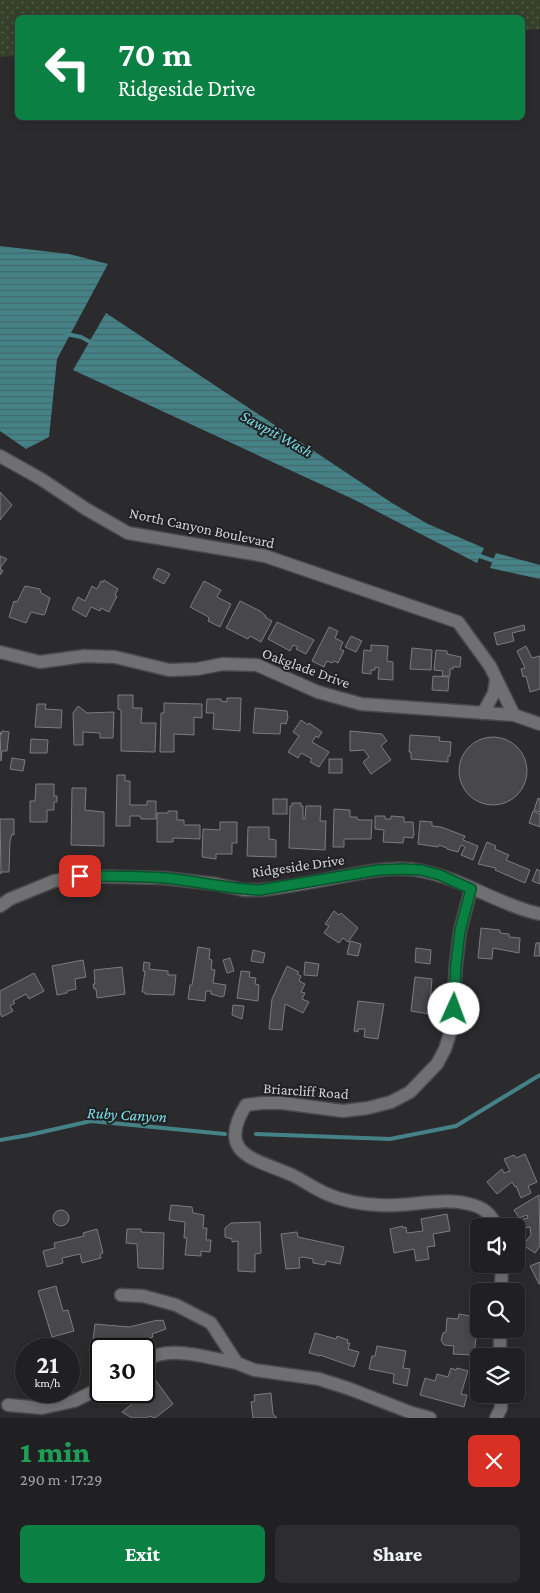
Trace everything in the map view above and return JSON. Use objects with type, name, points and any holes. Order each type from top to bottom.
[{"type":"street","name":"North Canyon Boulevard","points":[[0,456],[40,478],[86,509],[128,533],[265,556],[458,622],[490,666],[514,715]]},
{"type":"street","name":"Oakglade Drive","points":[[0,652],[40,662],[84,656],[115,657],[169,670],[223,664],[257,665],[318,692],[362,704],[514,715]]},
{"type":"street","points":[[483,713],[494,693],[496,679]]},
{"type":"street","points":[[514,715],[540,724]]},
{"type":"street","name":"Ridgeside Drive","points":[[0,906],[10,899],[54,881],[80,876],[164,878],[216,884],[244,890],[260,890],[378,870],[402,869],[421,870],[440,875],[471,889],[540,914]]},
{"type":"street","name":"Briarcliff Road","points":[[471,889],[460,931],[452,1027],[445,1049],[437,1064],[410,1092],[391,1102],[368,1108],[343,1111],[282,1103],[246,1105],[234,1127],[238,1145],[246,1155],[256,1161],[293,1175],[317,1190],[351,1202],[398,1205],[440,1200],[467,1203],[483,1208],[493,1218]]},
{"type":"street","points":[[121,1295],[143,1296],[176,1305],[211,1322],[237,1363]]},
{"type":"street","points":[[155,1355],[172,1351],[237,1363],[254,1370],[319,1379],[350,1388],[412,1413],[430,1418]]},
{"type":"street","points":[[8,1405],[42,1408],[74,1401],[90,1393]]},
{"type":"street","points":[[496,1418],[501,1408],[501,1403]]},
{"type":"green space","points":[[0,0],[540,0],[540,29],[525,30],[525,15],[15,15],[15,56],[0,57]]},
{"type":"water","points":[[0,246],[69,254],[108,264],[57,359],[49,437],[26,449],[0,431]]},
{"type":"water","points":[[106,313],[392,503],[428,524],[484,548],[477,563],[355,500],[73,370]]},
{"type":"water","points":[[496,553],[540,565],[540,579],[490,568]]},
{"type":"building","points":[[0,492],[12,505],[0,520]]},
{"type":"building","points":[[0,556],[7,559],[0,568]]},
{"type":"building","points":[[158,568],[170,574],[164,584],[153,578]]},
{"type":"building","points":[[104,580],[118,589],[115,595],[117,596],[109,612],[101,608],[100,611],[91,607],[86,617],[72,609],[78,597],[85,601],[92,586],[97,589],[101,581],[103,582]]},
{"type":"building","points":[[204,581],[221,590],[217,597],[231,604],[220,627],[208,621],[209,618],[207,616],[190,607]]},
{"type":"building","points":[[25,586],[40,589],[41,593],[50,598],[45,614],[31,612],[26,623],[9,617],[14,601],[17,602]]},
{"type":"building","points":[[240,601],[260,611],[272,621],[261,642],[250,636],[248,639],[226,628]]},
{"type":"building","points":[[277,622],[314,640],[306,654],[296,649],[298,647],[293,645],[290,651],[268,639]]},
{"type":"building","points":[[524,625],[525,630],[512,633],[514,641],[497,645],[494,633]]},
{"type":"building","points":[[329,627],[338,631],[335,638],[343,642],[340,649],[344,651],[338,663],[327,661],[324,667],[312,661]]},
{"type":"building","points":[[351,636],[362,641],[356,652],[345,647]]},
{"type":"building","points":[[371,645],[388,646],[387,661],[393,662],[393,680],[378,679],[379,668],[375,667],[375,670],[371,670],[371,674],[362,673],[364,650],[371,651]]},
{"type":"building","points":[[526,646],[532,658],[540,656],[540,689],[530,692],[526,676],[523,677],[521,669],[525,668],[517,651]]},
{"type":"building","points":[[412,648],[432,650],[431,670],[410,669]]},
{"type":"building","points":[[436,650],[447,651],[447,654],[461,657],[460,667],[450,669],[450,676],[442,676],[443,671],[434,670]]},
{"type":"building","points":[[433,676],[449,677],[448,691],[432,690]]},
{"type":"building","points":[[118,695],[133,695],[133,708],[142,708],[141,723],[156,723],[155,752],[121,751],[121,710],[118,709]]},
{"type":"building","points":[[227,698],[241,698],[240,731],[213,729],[214,713],[206,713],[207,699],[221,699],[221,701],[227,702]]},
{"type":"building","points":[[164,703],[202,704],[202,718],[194,717],[194,735],[174,734],[174,752],[160,752],[161,713],[164,713]]},
{"type":"building","points":[[37,704],[46,704],[45,709],[62,710],[61,728],[35,727]]},
{"type":"building","points":[[78,706],[87,713],[114,712],[113,738],[100,738],[100,733],[83,732],[83,745],[74,745],[73,713]]},
{"type":"building","points":[[255,708],[287,711],[288,718],[286,724],[281,723],[280,734],[253,733]]},
{"type":"building","points":[[301,720],[322,732],[312,742],[329,752],[319,767],[310,762],[312,759],[301,753],[298,758],[288,752],[299,736],[293,732]]},
{"type":"building","points":[[2,731],[9,732],[7,751],[2,751],[1,761],[0,732],[1,735]]},
{"type":"building","points":[[350,731],[382,734],[387,741],[381,746],[391,760],[371,774],[363,762],[369,757],[364,750],[350,751]]},
{"type":"building","points":[[410,735],[440,737],[439,741],[451,742],[448,762],[411,759],[411,752],[409,752]]},
{"type":"building","points":[[493,737],[506,740],[517,747],[524,758],[527,771],[524,784],[517,795],[506,802],[493,805],[480,802],[469,795],[462,784],[459,771],[462,758],[469,747],[480,740]]},
{"type":"building","points":[[31,739],[48,740],[47,753],[30,753]]},
{"type":"building","points":[[12,758],[25,760],[23,771],[10,769]]},
{"type":"building","points":[[329,759],[342,759],[342,773],[329,773]]},
{"type":"building","points":[[117,775],[125,775],[125,781],[130,781],[130,805],[147,805],[147,801],[156,801],[156,819],[141,819],[140,816],[130,816],[130,826],[116,826]]},
{"type":"building","points":[[36,784],[54,784],[54,796],[57,796],[57,802],[54,802],[54,810],[47,810],[47,822],[30,822],[30,801],[35,801]]},
{"type":"building","points":[[72,788],[86,788],[85,810],[104,812],[104,846],[71,845]]},
{"type":"building","points":[[538,798],[540,799],[540,812],[534,810]]},
{"type":"building","points":[[273,799],[287,799],[287,814],[273,814]]},
{"type":"building","points":[[292,803],[301,803],[301,806],[303,806],[303,819],[305,819],[306,806],[321,806],[320,821],[326,821],[325,850],[289,848],[290,806],[292,806]]},
{"type":"building","points":[[334,809],[350,810],[350,817],[357,817],[360,820],[372,820],[371,839],[344,839],[344,847],[333,847]]},
{"type":"building","points":[[168,811],[177,811],[177,820],[184,820],[184,825],[200,825],[200,839],[173,838],[173,842],[157,842],[157,813],[168,813]]},
{"type":"building","points":[[533,811],[540,814],[540,827],[529,823]]},
{"type":"building","points":[[375,816],[385,816],[385,819],[391,819],[391,816],[404,817],[404,822],[413,822],[413,838],[404,837],[403,843],[383,842],[384,830],[375,829]]},
{"type":"building","points":[[0,819],[14,819],[14,835],[12,834],[10,841],[9,872],[1,872],[1,874]]},
{"type":"building","points":[[420,821],[432,822],[432,826],[441,827],[465,836],[463,840],[478,846],[473,860],[461,855],[465,847],[461,845],[458,852],[439,845],[438,847],[418,844]]},
{"type":"building","points":[[220,822],[237,822],[237,843],[232,843],[232,854],[216,854],[216,859],[202,857],[203,829],[220,830]]},
{"type":"building","points":[[248,827],[269,827],[269,839],[276,840],[276,857],[247,856]]},
{"type":"building","points":[[487,842],[496,846],[495,849],[509,855],[506,860],[530,870],[525,883],[495,870],[496,868],[478,864]]},
{"type":"building","points":[[537,869],[540,871],[540,884],[532,881]]},
{"type":"building","points":[[334,911],[339,915],[341,913],[358,928],[348,942],[343,938],[339,943],[324,933],[329,926],[325,924]]},
{"type":"building","points":[[481,928],[500,930],[500,933],[509,934],[509,937],[520,938],[519,953],[493,948],[492,959],[478,958]]},
{"type":"building","points":[[350,941],[361,944],[358,956],[347,954]]},
{"type":"building","points":[[539,942],[540,956],[534,956],[536,943]]},
{"type":"building","points":[[198,947],[210,949],[211,969],[215,970],[213,983],[226,985],[224,996],[211,994],[211,991],[206,991],[205,1001],[188,999]]},
{"type":"building","points":[[416,948],[431,950],[430,964],[415,962]]},
{"type":"building","points":[[253,950],[265,953],[263,963],[251,961]]},
{"type":"building","points":[[230,958],[234,971],[227,973],[223,960]]},
{"type":"building","points":[[83,960],[86,977],[75,979],[76,989],[57,995],[52,966]]},
{"type":"building","points":[[144,962],[150,963],[149,969],[168,971],[168,975],[176,975],[174,995],[145,994],[145,992],[142,992],[145,971],[143,971]]},
{"type":"building","points":[[305,962],[319,964],[317,976],[304,975]]},
{"type":"building","points":[[287,966],[299,972],[297,974],[301,976],[299,981],[305,984],[301,992],[305,993],[302,999],[309,1002],[303,1013],[285,1004],[282,1030],[269,1029],[272,999]]},
{"type":"building","points":[[122,967],[125,994],[97,998],[96,989],[94,989],[93,984],[95,984],[94,970]]},
{"type":"building","points":[[241,971],[250,972],[249,977],[256,978],[255,984],[259,985],[258,1001],[237,998]]},
{"type":"building","points":[[34,973],[44,991],[29,999],[26,994],[13,1001],[15,1003],[10,1006],[13,1011],[2,1017],[0,1013],[0,991]]},
{"type":"building","points":[[415,977],[432,979],[429,1014],[411,1011]]},
{"type":"building","points":[[358,1001],[384,1004],[378,1039],[364,1037],[365,1029],[358,1029],[358,1032],[354,1031]]},
{"type":"building","points":[[233,1005],[244,1006],[242,1019],[232,1015]]},
{"type":"building","points":[[525,1154],[537,1182],[528,1186],[531,1193],[521,1198],[516,1186],[512,1182],[497,1194],[487,1182],[502,1169],[504,1173],[510,1171],[504,1159],[514,1155],[516,1158]]},
{"type":"building","points":[[539,1195],[540,1246],[535,1253],[525,1246],[525,1242],[531,1235],[530,1227],[525,1228],[527,1215],[519,1218],[514,1210]]},
{"type":"building","points":[[171,1205],[192,1207],[193,1213],[204,1215],[203,1228],[207,1228],[206,1240],[211,1240],[210,1252],[201,1251],[201,1256],[185,1255],[187,1238],[184,1238],[185,1222],[169,1220]]},
{"type":"building","points":[[58,1210],[64,1210],[69,1215],[67,1224],[58,1226],[53,1221],[53,1215]]},
{"type":"building","points":[[447,1214],[450,1231],[433,1234],[435,1246],[427,1247],[429,1259],[416,1261],[414,1249],[394,1253],[390,1229],[403,1226],[403,1228],[406,1227],[407,1233],[423,1231],[421,1219]]},
{"type":"building","points":[[260,1222],[261,1253],[255,1254],[255,1272],[238,1271],[238,1241],[232,1242],[232,1239],[225,1237],[225,1228],[231,1223]]},
{"type":"building","points":[[97,1229],[103,1253],[100,1254],[101,1258],[82,1263],[80,1254],[62,1258],[63,1263],[47,1267],[43,1251],[55,1248],[54,1243],[84,1236],[83,1233]]},
{"type":"building","points":[[127,1229],[141,1229],[141,1232],[164,1233],[163,1269],[138,1268],[137,1244],[126,1243]]},
{"type":"building","points":[[297,1232],[298,1237],[344,1247],[340,1264],[326,1261],[325,1265],[313,1263],[313,1259],[303,1257],[299,1258],[300,1268],[286,1269],[281,1234]]},
{"type":"building","points":[[540,1262],[540,1284],[539,1284],[530,1266]]},
{"type":"building","points":[[56,1286],[63,1311],[68,1310],[74,1331],[52,1337],[38,1291]]},
{"type":"building","points":[[459,1314],[470,1316],[470,1338],[476,1338],[475,1348],[470,1348],[470,1355],[453,1354],[454,1346],[444,1345],[441,1340],[443,1333],[446,1332],[447,1318],[458,1319]]},
{"type":"building","points":[[163,1320],[166,1329],[152,1334],[153,1337],[148,1338],[93,1338],[95,1324],[129,1327]]},
{"type":"building","points":[[315,1333],[336,1339],[337,1336],[348,1340],[347,1343],[350,1343],[348,1349],[359,1352],[354,1367],[309,1353]]},
{"type":"building","points":[[377,1346],[406,1351],[403,1368],[410,1369],[407,1386],[393,1383],[394,1374],[369,1369]]},
{"type":"building","points":[[451,1368],[468,1371],[461,1394],[467,1395],[464,1407],[420,1395],[425,1378],[435,1381],[437,1374],[448,1377]]},
{"type":"building","points":[[155,1379],[173,1404],[155,1418],[149,1416],[147,1418],[132,1418],[122,1412],[133,1403],[155,1403]]},
{"type":"building","points":[[271,1393],[273,1414],[277,1418],[253,1418],[251,1402],[255,1401],[254,1395]]},
{"type":"waterway","name":"Sawpit Wash","points":[[66,334],[81,337],[92,343]]},
{"type":"waterway","name":"Sawpit Wash","points":[[477,555],[497,562]]},
{"type":"waterway","points":[[256,1134],[390,1139],[456,1126],[540,1075]]},
{"type":"waterway","name":"Ruby Canyon","points":[[0,1140],[91,1121],[225,1134]]},
{"type":"route","points":[[80,876],[164,878],[216,884],[244,890],[260,890],[283,888],[378,870],[421,870],[440,875],[471,889],[460,931],[454,1009]]}]
